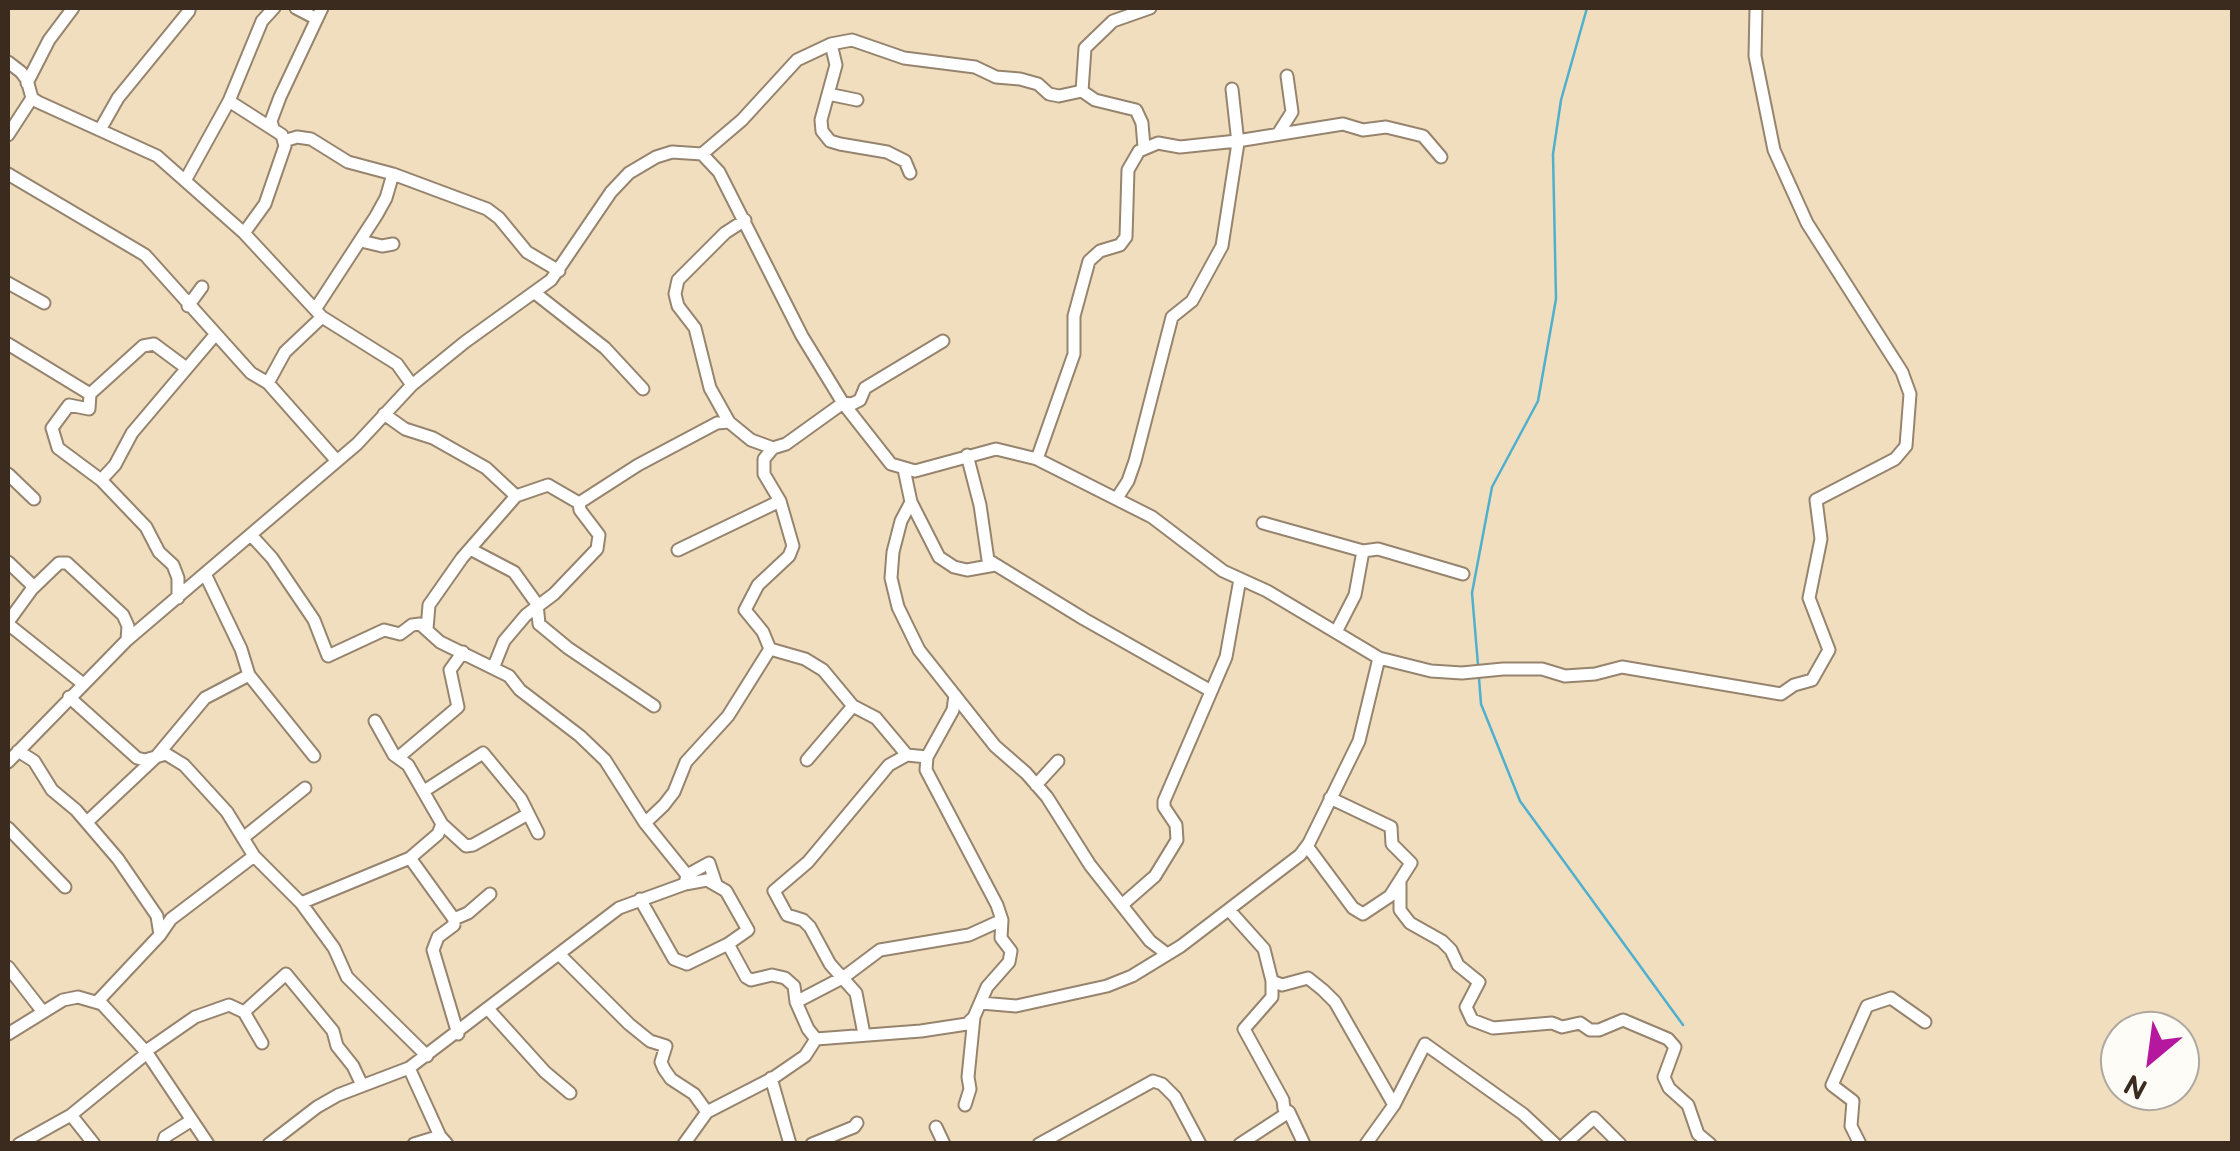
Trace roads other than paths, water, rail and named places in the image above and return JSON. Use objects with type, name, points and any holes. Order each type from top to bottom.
[{"type":"street","points":[[28,83],[50,40],[73,8]]},
{"type":"street","points":[[186,179],[229,101],[262,21],[274,8]]},
{"type":"street","points":[[272,128],[280,97],[320,13],[296,8]]},
{"type":"street","points":[[1082,91],[1084,48],[1113,22],[1150,8]]},
{"type":"street","points":[[702,154],[718,172],[745,220],[802,336],[843,402],[892,464],[915,471],[996,449],[1036,459],[1152,517],[1204,558],[1379,658],[1462,674],[1503,669],[1542,670],[1565,676],[1622,667],[1781,694],[1812,680],[1829,650],[1809,598],[1822,539],[1816,500],[1895,459],[1906,446],[1910,394],[1902,372],[1807,222],[1774,150],[1755,56],[1756,8]]},
{"type":"street","points":[[101,128],[118,98],[189,11]]},
{"type":"street","points":[[8,762],[128,640],[205,581],[251,535],[337,461],[412,385],[559,272],[611,192],[630,173],[656,156],[672,152],[702,154],[742,120],[797,60],[831,44],[852,40],[904,58],[975,67],[996,76],[1038,84],[1059,96],[1082,91],[1095,100],[1136,110],[1142,122],[1144,147]]},
{"type":"street","points":[[831,44],[836,65],[821,120],[822,131],[830,140],[852,148],[887,152],[905,160],[910,173]]},
{"type":"street","points":[[8,62],[21,72],[32,98],[8,135]]},
{"type":"street","points":[[1278,134],[1292,112],[1287,76]]},
{"type":"street","points":[[1117,498],[1134,461],[1172,318],[1192,301],[1222,246],[1236,173],[1232,89]]},
{"type":"street","points":[[828,94],[857,100]]},
{"type":"street","points":[[32,98],[157,156],[244,232],[319,312],[397,364],[412,385]]},
{"type":"street","points":[[229,101],[272,128],[284,141]]},
{"type":"street","points":[[1036,459],[1074,354],[1074,316],[1089,261],[1120,245],[1126,237],[1128,170],[1133,157],[1144,147],[1237,141],[1343,124],[1366,130],[1386,127],[1423,136],[1441,157]]},
{"type":"street","points":[[284,141],[297,136],[311,139],[348,162],[393,174],[487,209],[526,252],[559,272]]},
{"type":"street","points":[[244,232],[265,204],[275,182],[284,141]]},
{"type":"street","points":[[8,174],[145,255],[251,374],[268,383],[337,461]]},
{"type":"street","points":[[268,383],[285,352],[319,312],[386,198],[393,174]]},
{"type":"street","points":[[745,220],[725,233],[678,280],[675,288],[678,306],[695,328],[710,388],[729,422],[751,440],[773,448]]},
{"type":"street","points":[[361,241],[382,246],[393,244]]},
{"type":"street","points":[[8,283],[44,303]]},
{"type":"street","points":[[188,306],[202,287]]},
{"type":"street","points":[[535,293],[605,348],[643,388]]},
{"type":"street","points":[[101,480],[115,465],[132,433],[215,335]]},
{"type":"street","points":[[770,649],[763,632],[745,610],[758,586],[789,556],[792,546],[780,501],[764,474],[764,459],[773,448],[786,444],[843,402],[852,404],[860,400],[865,388],[943,341]]},
{"type":"street","points":[[8,344],[90,394]]},
{"type":"street","points":[[178,598],[178,578],[146,528],[101,480],[58,448],[52,428],[70,405],[89,409],[90,394],[143,346],[154,344],[185,367]]},
{"type":"street","points":[[384,414],[405,429],[432,438],[486,468],[516,496]]},
{"type":"street","points":[[579,503],[638,465],[716,423],[729,422]]},
{"type":"street","points":[[967,455],[980,505],[986,556],[995,565],[1211,691]]},
{"type":"street","points":[[904,470],[911,502],[939,556],[954,567],[967,570],[995,565]]},
{"type":"street","points":[[8,474],[34,499]]},
{"type":"street","points":[[428,629],[429,605],[462,558],[516,496],[537,486],[548,486],[579,503]]},
{"type":"street","points":[[678,550],[780,501]]},
{"type":"street","points":[[911,502],[897,536],[890,578],[898,607],[918,650],[995,746],[1036,785],[1090,864],[1150,941],[1167,954]]},
{"type":"street","points":[[494,666],[504,641],[537,604],[554,594],[597,549],[599,536],[579,503]]},
{"type":"street","points":[[1263,522],[1362,552],[1378,549],[1463,574]]},
{"type":"street","points":[[251,535],[272,558],[314,620],[328,656],[384,630],[400,634],[420,624],[440,642],[509,676],[520,690],[605,760],[686,880]]},
{"type":"street","points":[[472,550],[514,572],[537,604],[539,624],[654,706]]},
{"type":"street","points":[[1336,632],[1355,595],[1362,552]]},
{"type":"street","points":[[8,562],[32,589]]},
{"type":"street","points":[[82,683],[8,623],[32,589],[58,563],[67,563],[122,615],[128,626],[128,640]]},
{"type":"street","points":[[178,578],[205,581]]},
{"type":"street","points":[[1119,899],[1155,876],[1177,840],[1176,824],[1164,801],[1226,657],[1240,579]]},
{"type":"street","points":[[205,581],[241,649],[249,675],[314,756]]},
{"type":"street","points":[[770,649],[805,659],[822,670],[853,706],[876,718],[907,755]]},
{"type":"street","points":[[645,823],[664,806],[686,762],[728,716],[770,649]]},
{"type":"street","points":[[400,756],[458,707],[450,670],[463,652]]},
{"type":"street","points":[[981,1003],[1016,1006],[1107,986],[1152,965],[1229,910],[1307,846],[1359,740],[1379,658]]},
{"type":"street","points":[[87,822],[155,758],[205,698],[249,675]]},
{"type":"street","points":[[816,1039],[970,1023],[986,987],[1009,962],[1011,951],[1001,938],[1002,920],[968,846],[926,770],[927,757],[953,710],[955,695]]},
{"type":"street","points":[[69,697],[137,758],[145,760],[166,754],[184,764],[227,812],[254,856],[302,903],[334,948],[347,977],[427,1056]]},
{"type":"street","points":[[806,760],[853,706]]},
{"type":"street","points":[[375,721],[442,824],[470,846],[528,814]]},
{"type":"street","points":[[18,751],[34,761],[52,790],[87,822],[139,886],[157,918],[160,935]]},
{"type":"street","points":[[424,791],[483,753],[520,799],[538,833]]},
{"type":"street","points":[[864,1034],[856,993],[830,964],[804,920],[787,915],[774,891],[808,862],[889,765],[907,755],[927,757]]},
{"type":"street","points":[[1036,785],[1058,762]]},
{"type":"street","points":[[243,838],[305,788]]},
{"type":"street","points":[[1307,846],[1359,913],[1364,914],[1390,896],[1412,863],[1392,844],[1391,827],[1330,798]]},
{"type":"street","points":[[302,903],[410,858],[438,834],[442,824]]},
{"type":"street","points":[[8,828],[65,886]]},
{"type":"street","points":[[97,1002],[171,918],[254,856]]},
{"type":"street","points":[[410,858],[454,919],[454,925],[438,937],[433,950],[458,1034]]},
{"type":"street","points":[[269,1144],[316,1107],[409,1068],[427,1056],[618,908],[686,880],[707,880],[726,891],[748,930],[687,964],[674,959],[640,899]]},
{"type":"street","points":[[1400,883],[1400,910],[1410,923],[1442,941],[1458,965],[1479,982],[1466,1007],[1472,1020],[1494,1028],[1580,1023],[1590,1030],[1623,1020],[1668,1039],[1675,1047],[1664,1077],[1669,1088],[1688,1105],[1698,1134],[1710,1144]]},
{"type":"street","points":[[454,919],[468,913],[490,894]]},
{"type":"street","points":[[1229,910],[1264,949],[1272,981],[1272,998],[1244,1029],[1304,1144]]},
{"type":"street","points":[[157,918],[171,918]]},
{"type":"street","points":[[796,1002],[844,977],[880,950],[969,935],[1002,920]]},
{"type":"street","points":[[728,944],[746,978],[772,975],[785,978],[794,986],[796,1002],[816,1039]]},
{"type":"street","points":[[559,954],[629,1024],[650,1041],[666,1046],[661,1062],[664,1070],[694,1094],[707,1112]]},
{"type":"street","points":[[9,972],[44,1012]]},
{"type":"street","points":[[244,1012],[286,974],[333,1031],[337,1046],[362,1085]]},
{"type":"street","points":[[1272,981],[1282,985],[1308,978],[1324,990],[1335,1002],[1394,1105]]},
{"type":"street","points":[[8,1034],[63,1000],[78,997],[97,1002],[146,1052],[208,1144]]},
{"type":"street","points":[[1860,1144],[1851,1126],[1853,1101],[1832,1085],[1867,1006],[1891,998],[1925,1022]]},
{"type":"street","points":[[19,1144],[71,1115],[195,1017],[221,1006],[244,1012],[262,1043]]},
{"type":"street","points":[[489,1010],[570,1094]]},
{"type":"street","points":[[965,1105],[970,1089],[974,1017]]},
{"type":"street","points":[[684,1144],[707,1112],[805,1056],[816,1039]]},
{"type":"street","points":[[1366,1144],[1394,1105],[1425,1044],[1522,1114],[1555,1144]]},
{"type":"street","points":[[409,1068],[443,1140],[414,1144]]},
{"type":"street","points":[[771,1078],[790,1144]]},
{"type":"street","points":[[1039,1144],[1153,1082],[1162,1084],[1175,1097],[1200,1144]]},
{"type":"street","points":[[1240,1144],[1288,1112]]},
{"type":"street","points":[[71,1115],[94,1144]]},
{"type":"street","points":[[1565,1144],[1594,1118],[1620,1144]]},
{"type":"street","points":[[163,1144],[164,1137],[192,1120]]},
{"type":"street","points":[[812,1144],[857,1123]]},
{"type":"street","points":[[936,1127],[944,1144]]},
{"type":"waterway","points":[[1478,665],[1472,593],[1492,487],[1538,401],[1556,299],[1553,154],[1561,100],[1587,8]]},
{"type":"waterway","points":[[1479,678],[1481,704],[1520,801],[1683,1025]]}]
